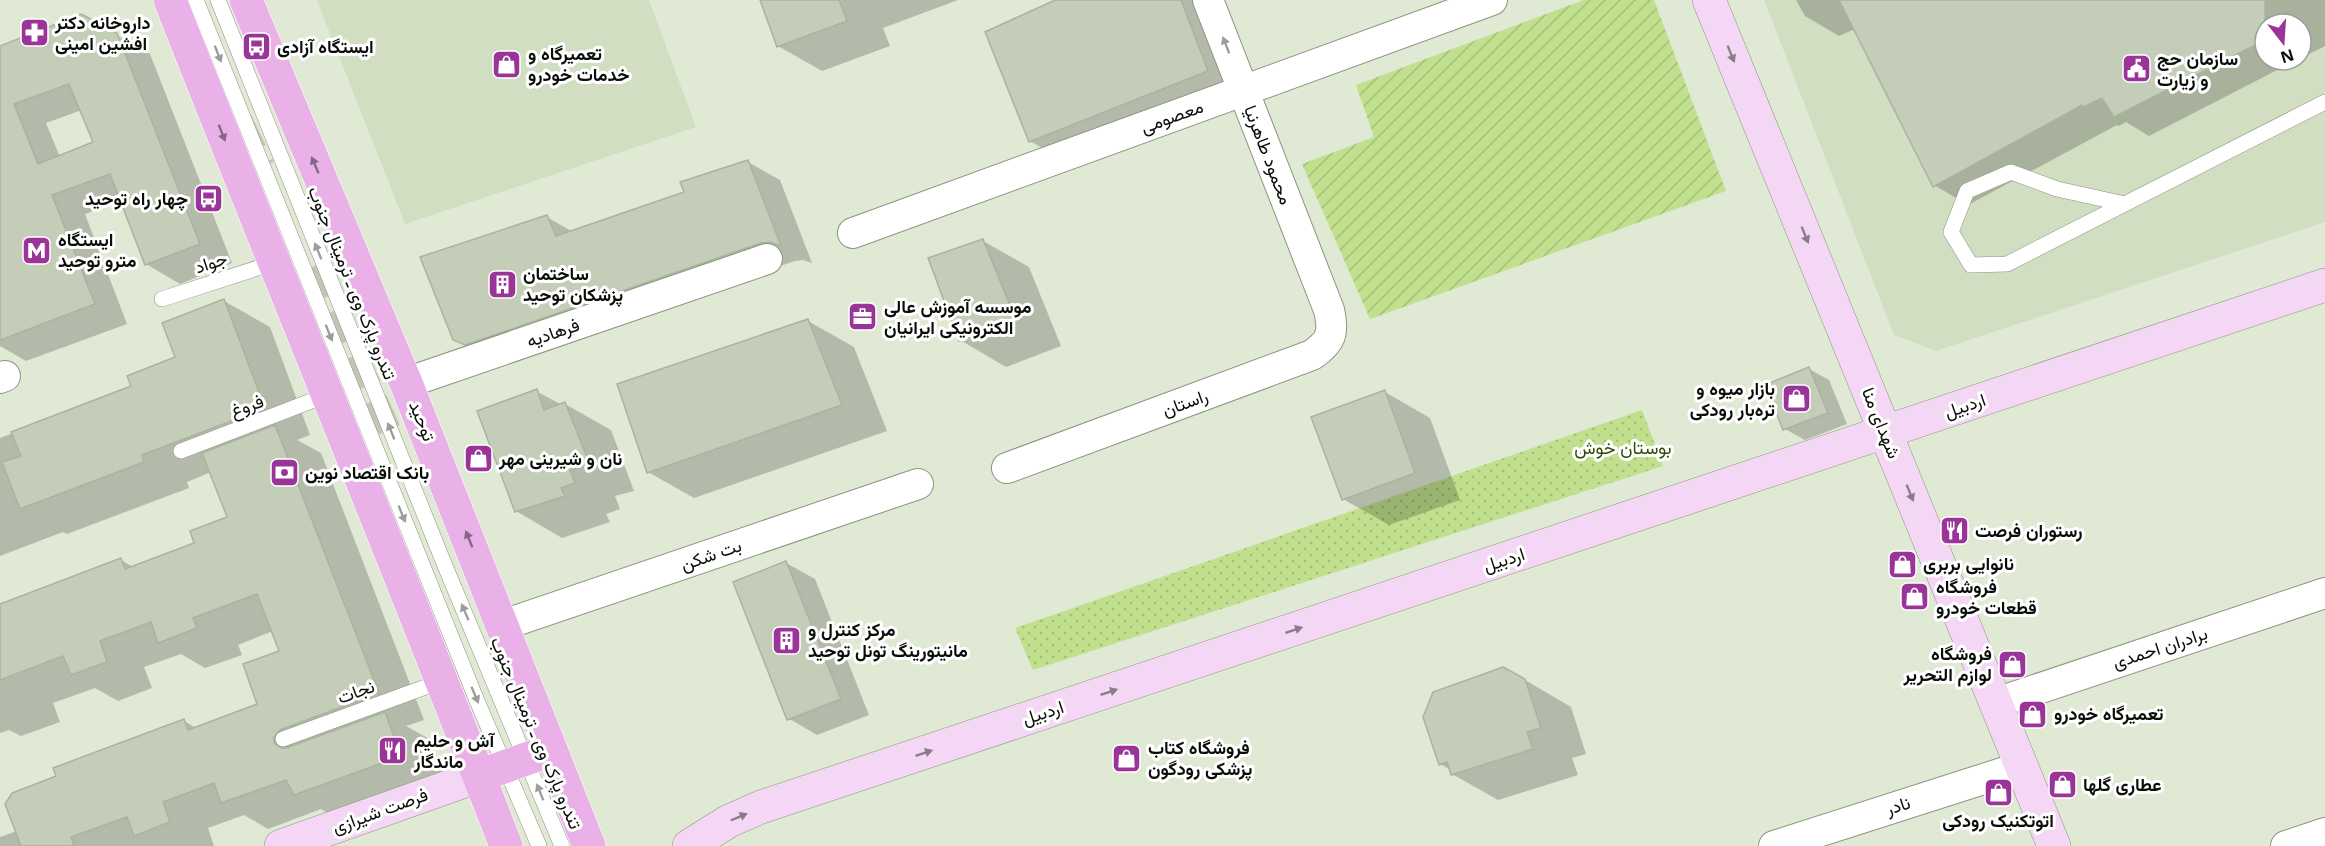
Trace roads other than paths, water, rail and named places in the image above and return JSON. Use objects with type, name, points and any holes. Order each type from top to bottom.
[{"type":"main road","name":"توحید","points":[[171,0],[273,263],[442,681],[589,846]]},
{"type":"main road","name":"توحید","points":[[246,0],[406,383],[503,625],[516,763],[506,846]]},
{"type":"street","name":"محمود طاهرنیا","points":[[1208,0],[1329,310]]},
{"type":"street","name":"معصومی","points":[[853,233],[1492,0]]},
{"type":"street","name":"شهدای منا","points":[[1709,0],[2054,846]]},
{"type":"street","name":"فرهادیه","points":[[406,383],[768,260]]},
{"type":"street","name":"اردبیل","points":[[689,846],[729,821],[761,807],[2325,285]]},
{"type":"street","name":"راستان","points":[[1007,468],[1312,355],[1325,346],[1331,335],[1329,310]]},
{"type":"street","name":"بت شکن","points":[[503,625],[918,484]]},
{"type":"street","name":"برادران احمدی","points":[[1996,703],[2325,593]]},
{"type":"street","name":"فرصت شیرازی","points":[[281,846],[516,763]]},
{"type":"street","name":"نادر","points":[[1774,846],[2021,767]]},
{"type":"street","points":[[2286,846],[2325,832]]},
{"type":"lane","points":[[196,0],[475,696],[516,763],[539,846]]},
{"type":"lane","name":"تندرو پارک وی ـ ترمینال جنوب","points":[[218,0],[439,550],[516,763],[562,846]]},
{"type":"lane","points":[[2125,204],[2057,189],[2011,172],[1967,191],[1951,232],[1971,265],[2007,264],[2125,204],[2325,102]]},
{"type":"lane","name":"جواد","points":[[162,299],[273,263]]},
{"type":"lane","name":"فروغ","points":[[181,451],[327,395]]},
{"type":"lane","name":"نجات","points":[[283,739],[442,681]]},
{"type":"tunnel","points":[[215,78],[259,169]]},
{"type":"tunnel","points":[[308,269],[387,437]]},
{"type":"place","name":"داروخانه دکتر افشین امینی","points":[[34,33]]},
{"type":"place","name":"ایستگاه آزادی","points":[[256,47]]},
{"type":"place","name":"تعمیرگاه و خدمات خودرو","points":[[507,64]]},
{"type":"place","name":"سازمان حج و زیارت","points":[[2136,69]]},
{"type":"place","name":"چهار راه توحید","points":[[209,199]]},
{"type":"place","name":"ایستگاه مترو توحید","points":[[37,250]]},
{"type":"place","name":"ساختمان پزشکان توحید","points":[[502,284]]},
{"type":"place","name":"موسسه آموزش عالی الکترونیکی ایرانیان","points":[[863,317]]},
{"type":"place","name":"بازار میوه و تره‌بار رودکی","points":[[1796,399]]},
{"type":"place","name":"نان و شیرینی مهر","points":[[478,459]]},
{"type":"place","name":"بانک اقتصاد نوین","points":[[284,473]]},
{"type":"place","name":"رستوران فرصت","points":[[1954,531]]},
{"type":"place","name":"نانوایی بربری","points":[[1902,564]]},
{"type":"place","name":"فروشگاه قطعات خودرو","points":[[1915,597]]},
{"type":"place","name":"مرکز کنترل و مانیتورینگ تونل توحید","points":[[787,640]]},
{"type":"place","name":"فروشگاه لوازم التحریر","points":[[2013,664]]},
{"type":"place","name":"تعمیرگاه خودرو","points":[[2033,714]]},
{"type":"place","name":"آش و حلیم ماندگار","points":[[393,751]]},
{"type":"place","name":"فروشگاه کتاب پزشکی رودگون","points":[[1127,758]]},
{"type":"place","name":"عطاری گلها","points":[[2062,785]]},
{"type":"place","name":"اتوتکنیک رودکی","points":[[1998,792]]},
{"type":"park label","name":"بوستان خوش","points":[[1623,448]]}]
